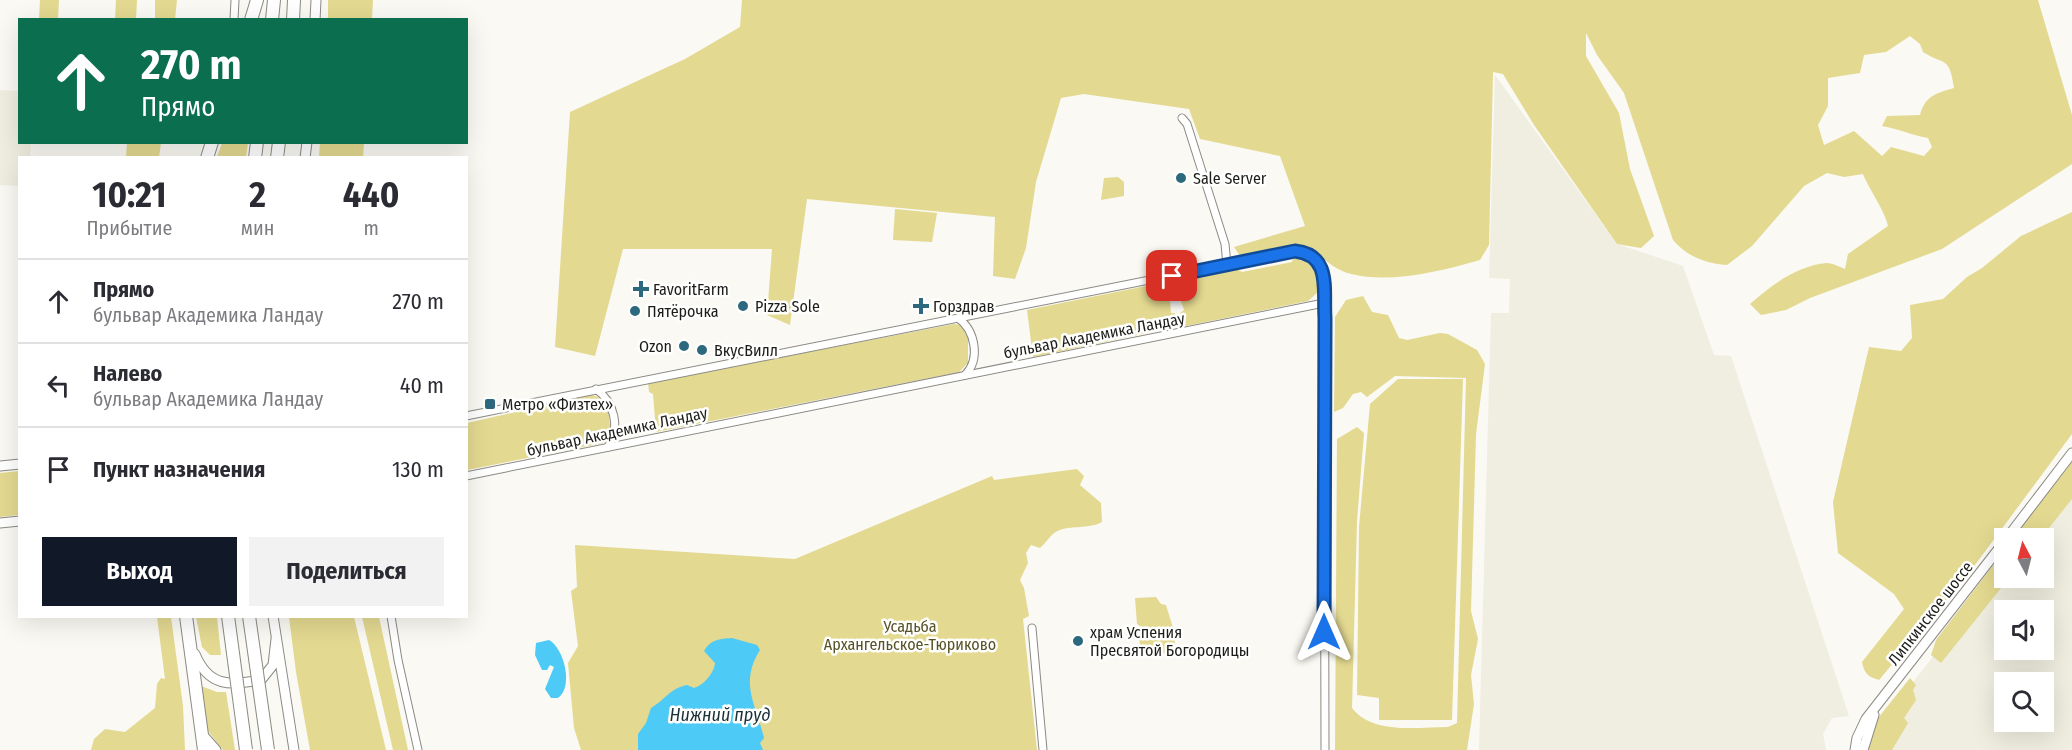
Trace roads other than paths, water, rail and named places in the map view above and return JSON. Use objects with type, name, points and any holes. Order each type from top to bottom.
[{"type":"highway","points":[[251,18],[257,0]]},
{"type":"highway","points":[[272,18],[274,0]]},
{"type":"highway","points":[[293,18],[294,0]]},
{"type":"highway","points":[[186,618],[204,750]]},
{"type":"highway","points":[[228,618],[246,750]]},
{"type":"highway","points":[[249,618],[268,750]]},
{"type":"street","points":[[234,18],[235,0]]},
{"type":"street","points":[[315,18],[316,0]]},
{"type":"street","points":[[1182,118],[1187,124],[1225,244],[1227,265]]},
{"type":"street","points":[[468,416],[1295,251],[1311,254],[1319,261],[1322,271],[1324,303],[1325,750]]},
{"type":"street","name":"бульвар Академика Ландау","points":[[468,476],[1324,303]]},
{"type":"street","points":[[958,318],[969,326],[974,339],[972,363],[965,375]]},
{"type":"street","points":[[596,389],[611,404],[615,432],[608,447]]},
{"type":"street","name":"Липкинское шоссе","points":[[2014,528],[2072,453]]},
{"type":"street","points":[[0,466],[18,464]]},
{"type":"street","points":[[0,523],[18,521]]},
{"type":"street","name":"Липкинское шоссе","points":[[1855,750],[1857,738],[1866,719],[1994,554]]},
{"type":"street","points":[[273,618],[294,750]]},
{"type":"street","points":[[391,618],[418,750]]},
{"type":"street","points":[[1032,628],[1042,750]]},
{"type":"street","points":[[189,640],[198,663],[210,676],[232,685],[261,680],[266,676],[273,665],[276,639]]},
{"type":"street","name":"Липкинское шоссе","points":[[1863,750],[1867,732],[1879,702]]},
{"type":"street","points":[[201,733],[216,750]]},
{"type":"water","name":"Нижний пруд","points":[[732,638],[757,645],[760,650],[754,662],[750,683],[764,738],[760,743],[763,750],[638,750],[638,734],[646,723],[651,708],[676,689],[687,685],[694,688],[705,681],[711,675],[715,663],[704,651],[713,642]]},
{"type":"water","points":[[549,640],[559,651],[565,668],[565,685],[563,693],[558,698],[551,698],[545,689],[554,667],[550,665],[547,670],[542,670],[535,655],[536,643]]},
{"type":"place","name":"Sale Server","points":[[1181,178]]},
{"type":"place","name":"FavoritFarm","points":[[641,289]]},
{"type":"place","name":"Pizza Sole","points":[[743,306]]},
{"type":"place","name":"Горздрав","points":[[921,306]]},
{"type":"place","name":"Пятёрочка","points":[[635,311]]},
{"type":"place","name":"Ozon","points":[[684,346]]},
{"type":"place","name":"ВкусВилл","points":[[702,350]]},
{"type":"place","name":"Метро «Физтех»","points":[[490,404]]},
{"type":"place","name":"храм Успения Пресвятой Богородицы","points":[[1078,641]]},
{"type":"park label","name":"Усадьба Архангельское-Тюриково","points":[[910,635]]}]
